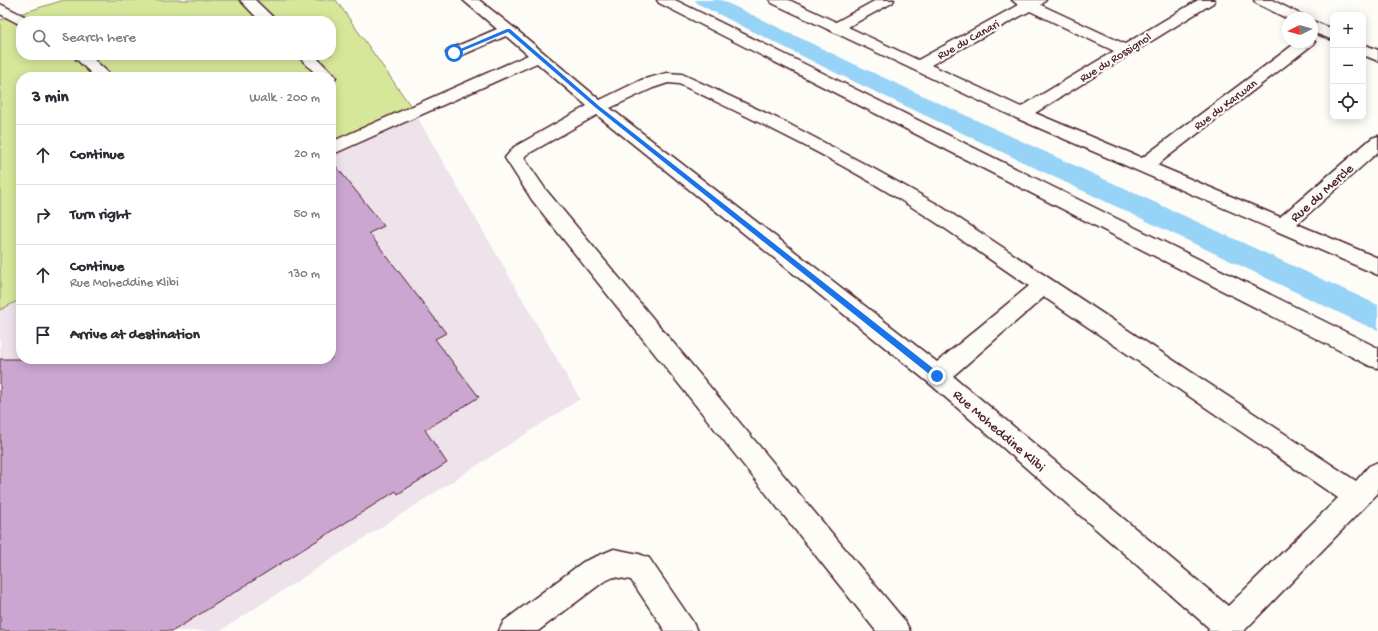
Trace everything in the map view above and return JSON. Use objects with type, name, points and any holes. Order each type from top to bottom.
[{"type":"street","points":[[247,0],[264,16]]},
{"type":"street","name":"Rue Moheddine Klibi","points":[[470,0],[508,30],[598,107],[937,376],[1226,628]]},
{"type":"street","points":[[664,0],[1378,360]]},
{"type":"street","points":[[777,0],[1022,114],[1378,267]]},
{"type":"street","points":[[835,28],[887,0]]},
{"type":"street","name":"Rue du Rossignol","points":[[1022,114],[1208,0]]},
{"type":"street","points":[[1261,0],[1285,12]]},
{"type":"street","points":[[1029,2],[1125,50]]},
{"type":"street","name":"Rue du Canari","points":[[918,66],[1029,2]]},
{"type":"street","points":[[0,8],[16,17]]},
{"type":"street","points":[[454,53],[508,30]]},
{"type":"street","name":"Rue du Karwan","points":[[1144,166],[1299,48]]},
{"type":"street","points":[[1366,50],[1378,56]]},
{"type":"street","points":[[336,148],[538,56]]},
{"type":"street","points":[[86,60],[99,72]]},
{"type":"street","points":[[310,60],[323,72]]},
{"type":"street","points":[[895,631],[539,195],[514,158],[520,151],[598,107],[647,84],[667,78],[682,79],[799,135],[890,185],[930,209],[1358,497]]},
{"type":"street","name":"Rue du Mercle","points":[[1283,226],[1378,142]]},
{"type":"street","points":[[937,376],[1043,286]]},
{"type":"street","points":[[1226,628],[1358,497],[1378,474]]},
{"type":"street","points":[[514,631],[593,572],[614,563],[640,568],[682,631]]},
{"type":"shaded area","points":[[412,108],[580,399],[220,631],[0,631],[0,310],[16,302],[16,364],[336,364],[336,146]]},
{"type":"green space","points":[[64,0],[336,0],[412,108],[336,146],[336,72],[16,72],[16,302],[0,310],[0,20]]},
{"type":"building","points":[[336,166],[384,226],[369,233],[446,333],[435,339],[479,397],[425,430],[447,463],[398,494],[396,491],[173,631],[0,631],[0,359],[16,359],[16,364],[336,364]]},
{"type":"waterway","points":[[705,0],[844,68],[1378,318]]},
{"type":"route","points":[[454,53],[508,30],[598,107],[937,376]]}]
